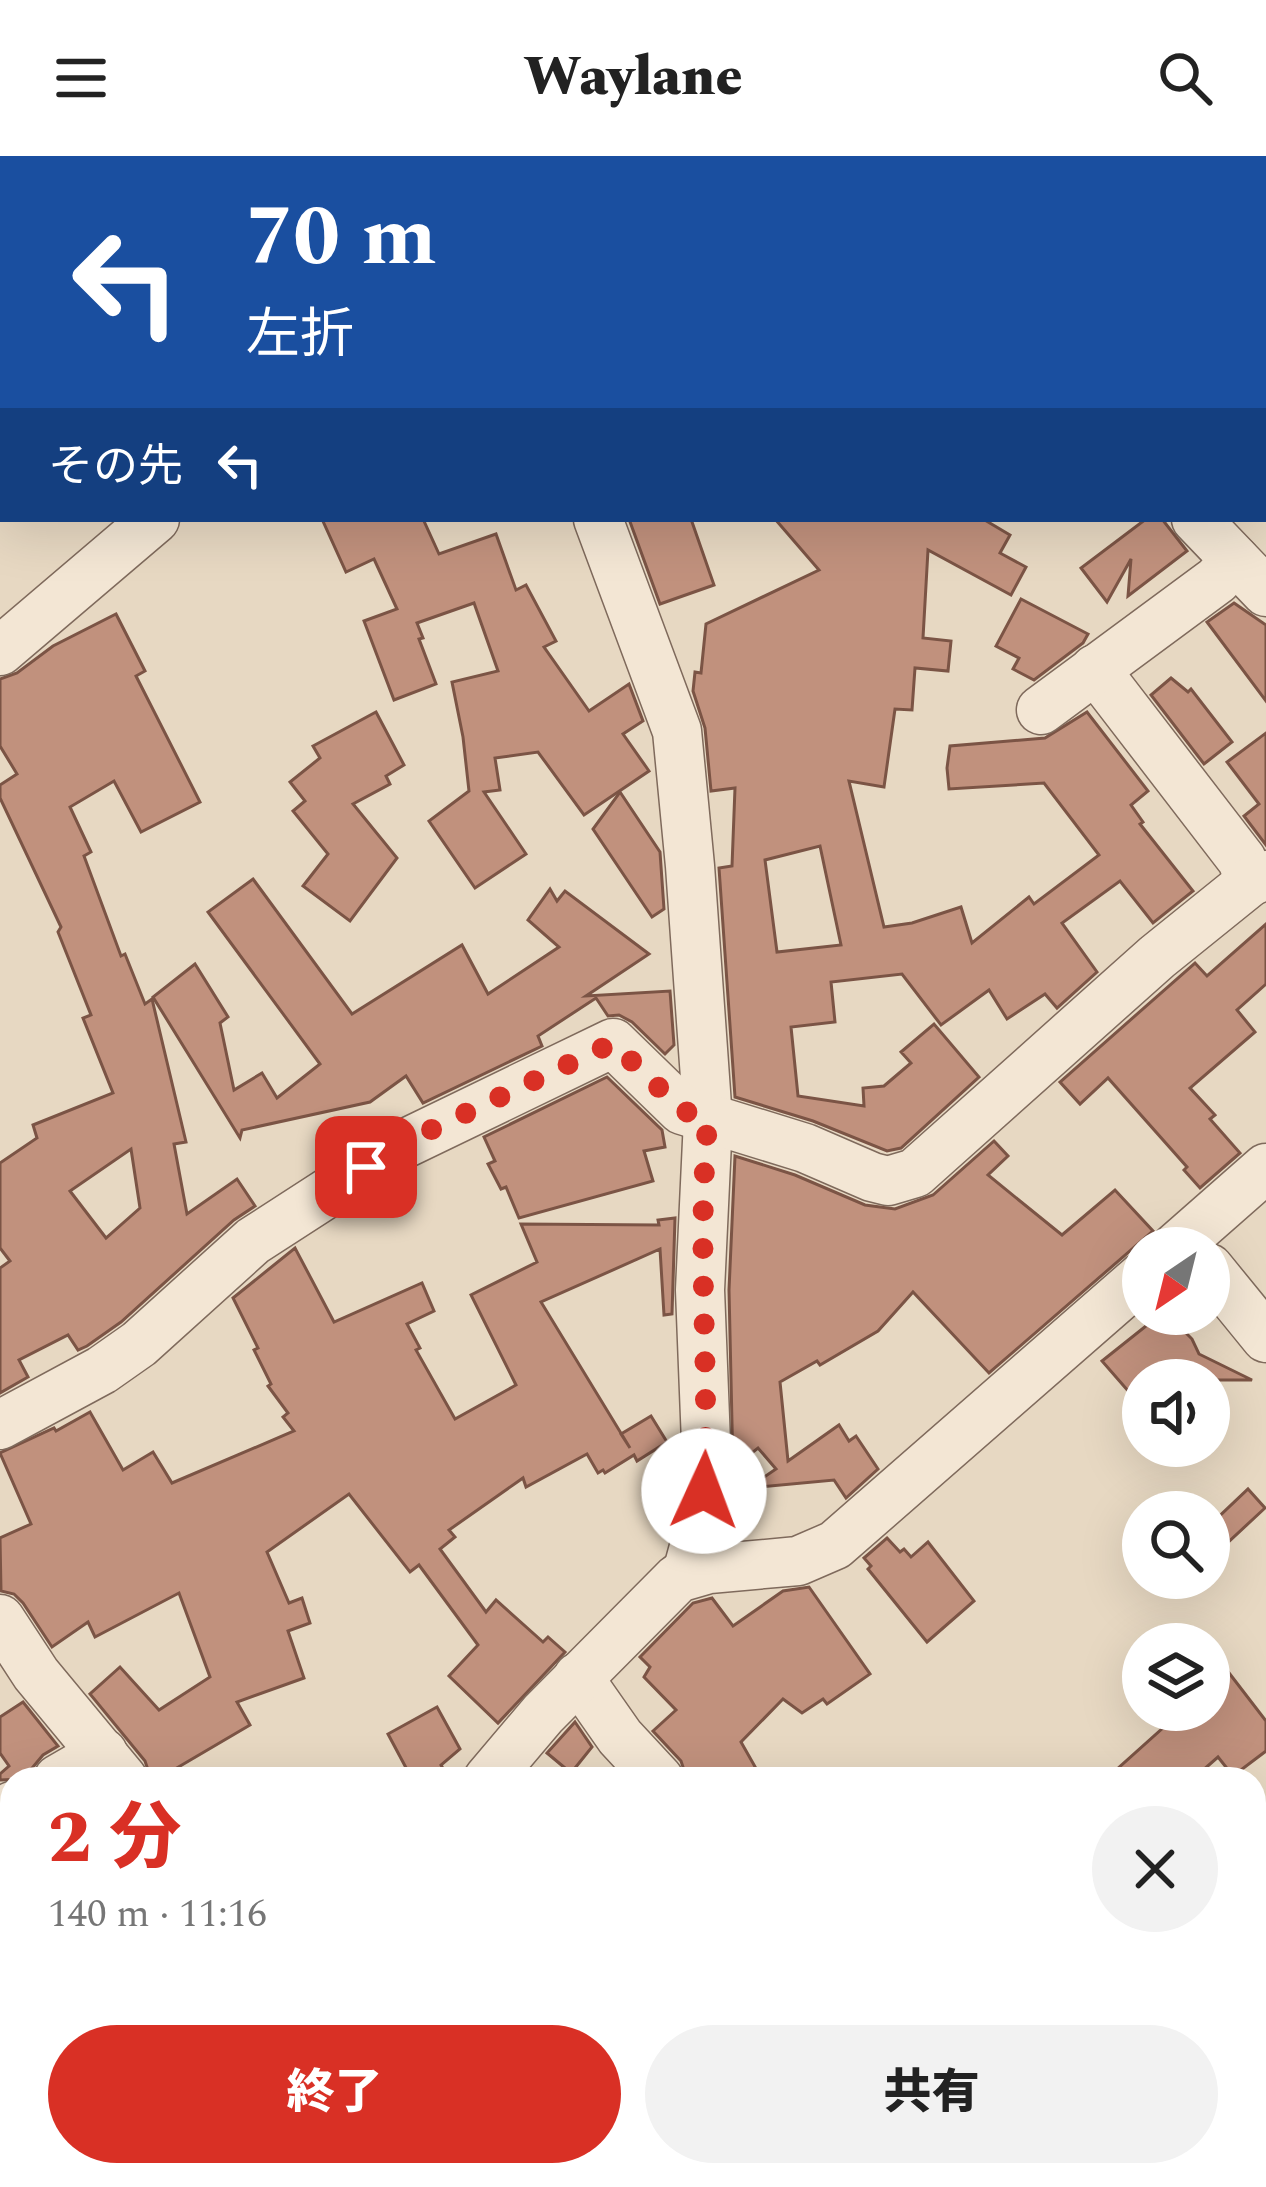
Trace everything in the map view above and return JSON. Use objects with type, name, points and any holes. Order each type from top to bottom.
[{"type":"street","points":[[0,651],[150,522]]},
{"type":"street","points":[[599,522],[676,730],[708,1120],[700,1290],[705,1459],[700,1525],[687,1573]]},
{"type":"street","points":[[1199,522],[1251,576]]},
{"type":"street","points":[[1041,710],[1217,580],[1251,576]]},
{"type":"street","points":[[0,1425],[120,1357],[184,1307],[213,1274],[253,1241],[400,1146],[613,1043],[682,1110],[805,1148],[872,1177],[888,1181],[915,1173],[1157,957],[1258,879],[1094,669]]},
{"type":"street","points":[[1213,1227],[1266,1168]]},
{"type":"street","points":[[499,1767],[660,1592],[687,1573],[798,1561],[835,1545],[1122,1294]]},
{"type":"street","points":[[1230,1296],[1266,1338]]},
{"type":"street","points":[[0,1619],[36,1674],[113,1766]]},
{"type":"street","points":[[578,1677],[620,1738],[648,1767]]},
{"type":"building","points":[[323,522],[424,522],[439,554],[496,534],[516,590],[526,585],[556,641],[544,647],[589,711],[629,684],[643,721],[623,734],[649,771],[584,815],[538,752],[495,758],[500,790],[484,792],[526,854],[475,888],[429,821],[469,791],[452,682],[498,671],[474,603],[417,623],[436,684],[394,700],[364,621],[397,609],[374,559],[346,572]]},
{"type":"building","points":[[630,522],[692,522],[714,585],[660,604]]},
{"type":"building","points":[[778,522],[988,522],[1010,535],[1000,553],[1026,567],[1011,595],[928,550],[923,638],[951,641],[948,671],[915,668],[912,710],[895,709],[884,787],[849,781],[884,927],[961,907],[972,943],[1029,897],[1034,904],[1099,855],[1044,783],[949,789],[947,768],[950,746],[1045,738],[1087,712],[1148,791],[1131,805],[1140,824],[1193,891],[1153,923],[1120,881],[1062,923],[1097,972],[1057,1008],[1045,994],[1007,1019],[989,990],[941,1025],[902,974],[831,982],[835,1022],[791,1027],[798,1096],[864,1106],[863,1088],[884,1086],[911,1063],[901,1052],[934,1024],[979,1077],[901,1148],[887,1151],[735,1097],[719,868],[732,866],[735,788],[711,791],[705,728],[693,691],[695,672],[701,673],[706,624],[819,570]],"holes":[[[820,846],[841,945],[777,952],[765,860]]]},
{"type":"building","points":[[1142,522],[1164,522],[1187,551],[1128,596],[1131,559],[1107,602],[1081,568]]},
{"type":"building","points":[[1021,599],[1088,634],[1083,643],[1034,680],[1013,669],[1019,658],[996,646]]},
{"type":"building","points":[[1234,603],[1266,625],[1266,701],[1207,622]]},
{"type":"building","points":[[116,614],[145,671],[136,676],[200,802],[141,832],[114,781],[70,807],[91,852],[84,856],[121,956],[125,954],[145,1004],[152,999],[186,1142],[174,1144],[187,1214],[237,1179],[255,1206],[87,1346],[78,1350],[68,1335],[19,1360],[28,1377],[0,1393],[0,1268],[10,1261],[0,1248],[0,1163],[37,1138],[33,1125],[113,1093],[83,1018],[91,1015],[58,932],[61,927],[0,798],[0,785],[17,774],[0,746],[0,679],[17,673],[53,646]],"holes":[[[131,1149],[140,1208],[106,1238],[70,1191]]]},
{"type":"building","points":[[1171,678],[1188,692],[1191,689],[1232,742],[1204,764],[1151,695]]},
{"type":"building","points":[[376,712],[404,765],[386,776],[390,784],[353,804],[397,858],[350,921],[303,886],[328,854],[293,811],[305,801],[290,782],[320,758],[313,746]]},
{"type":"building","points":[[1266,733],[1266,845],[1244,816],[1259,804],[1227,762]]},
{"type":"building","points":[[620,792],[660,852],[664,909],[652,917],[593,829]]},
{"type":"building","points":[[253,879],[352,1014],[462,945],[488,994],[559,947],[528,920],[550,889],[557,901],[565,891],[649,954],[586,996],[670,991],[674,1045],[665,1054],[632,1022],[619,1015],[608,1016],[596,998],[538,1036],[542,1046],[423,1103],[406,1076],[370,1102],[242,1130],[240,1138],[153,997],[195,964],[228,1017],[220,1023],[234,1090],[262,1073],[277,1098],[320,1064],[208,912]]},
{"type":"building","points":[[1266,924],[1266,984],[1237,1010],[1255,1032],[1190,1088],[1240,1153],[1200,1188],[1108,1078],[1080,1104],[1060,1082],[1195,963],[1207,976]]},
{"type":"building","points":[[607,1077],[662,1130],[665,1147],[644,1151],[653,1181],[519,1218],[506,1187],[501,1189],[488,1164],[495,1161],[484,1137]]},
{"type":"building","points":[[994,1141],[1008,1156],[988,1175],[1062,1235],[1115,1190],[1149,1227],[1122,1227],[1122,1258],[989,1373],[913,1292],[878,1331],[780,1382],[788,1461],[839,1425],[849,1441],[856,1436],[878,1469],[846,1498],[834,1480],[748,1488],[776,1469],[758,1448],[733,1468],[729,1290],[735,1156],[865,1205],[895,1209],[933,1195]]},
{"type":"building","points":[[675,1218],[672,1314],[664,1315],[660,1249],[541,1302],[621,1434],[651,1416],[667,1442],[605,1473],[598,1473],[587,1454],[526,1487],[523,1478],[449,1530],[455,1537],[440,1549],[486,1612],[496,1600],[543,1642],[548,1637],[565,1652],[498,1723],[449,1676],[478,1645],[419,1565],[410,1572],[349,1494],[267,1552],[289,1603],[302,1598],[310,1623],[288,1631],[304,1678],[237,1702],[250,1725],[178,1767],[147,1767],[90,1694],[120,1667],[159,1710],[210,1677],[179,1593],[95,1637],[88,1622],[52,1647],[23,1603],[1,1591],[0,1538],[31,1524],[0,1453],[90,1412],[123,1470],[153,1452],[172,1483],[294,1431],[283,1417],[288,1413],[268,1386],[254,1350],[258,1348],[233,1298],[295,1248],[334,1322],[422,1283],[434,1311],[407,1324],[420,1348],[416,1350],[455,1419],[516,1385],[471,1295],[537,1262],[521,1224],[659,1225],[658,1220]]},
{"type":"building","points":[[1135,1335],[1188,1335],[1199,1354],[1209,1359],[1122,1359],[1122,1384],[1102,1361]]},
{"type":"building","points":[[1230,1369],[1252,1380],[1230,1380]]},
{"type":"building","points":[[1248,1489],[1265,1508],[1230,1540],[1230,1506]]},
{"type":"building","points":[[887,1538],[911,1557],[928,1542],[974,1601],[927,1642],[868,1569],[871,1566],[864,1558]]},
{"type":"building","points":[[809,1587],[870,1674],[827,1704],[823,1699],[802,1713],[783,1699],[741,1742],[755,1767],[683,1767],[653,1731],[676,1710],[644,1677],[650,1667],[640,1657],[693,1603],[712,1598],[733,1626],[783,1591]]},
{"type":"building","points":[[1230,1674],[1266,1721],[1266,1751],[1245,1767],[1226,1767],[1218,1757],[1207,1767],[1119,1767],[1160,1731],[1230,1731]]},
{"type":"building","points":[[23,1702],[58,1746],[33,1767],[8,1767],[0,1753],[0,1717]]},
{"type":"building","points":[[437,1707],[460,1749],[442,1767],[406,1767],[388,1734]]},
{"type":"building","points":[[575,1722],[592,1747],[576,1767],[564,1767],[547,1753]]},
{"type":"route","points":[[366,1167],[420,1135],[613,1043],[682,1110],[708,1120],[700,1290],[704,1491]]}]
